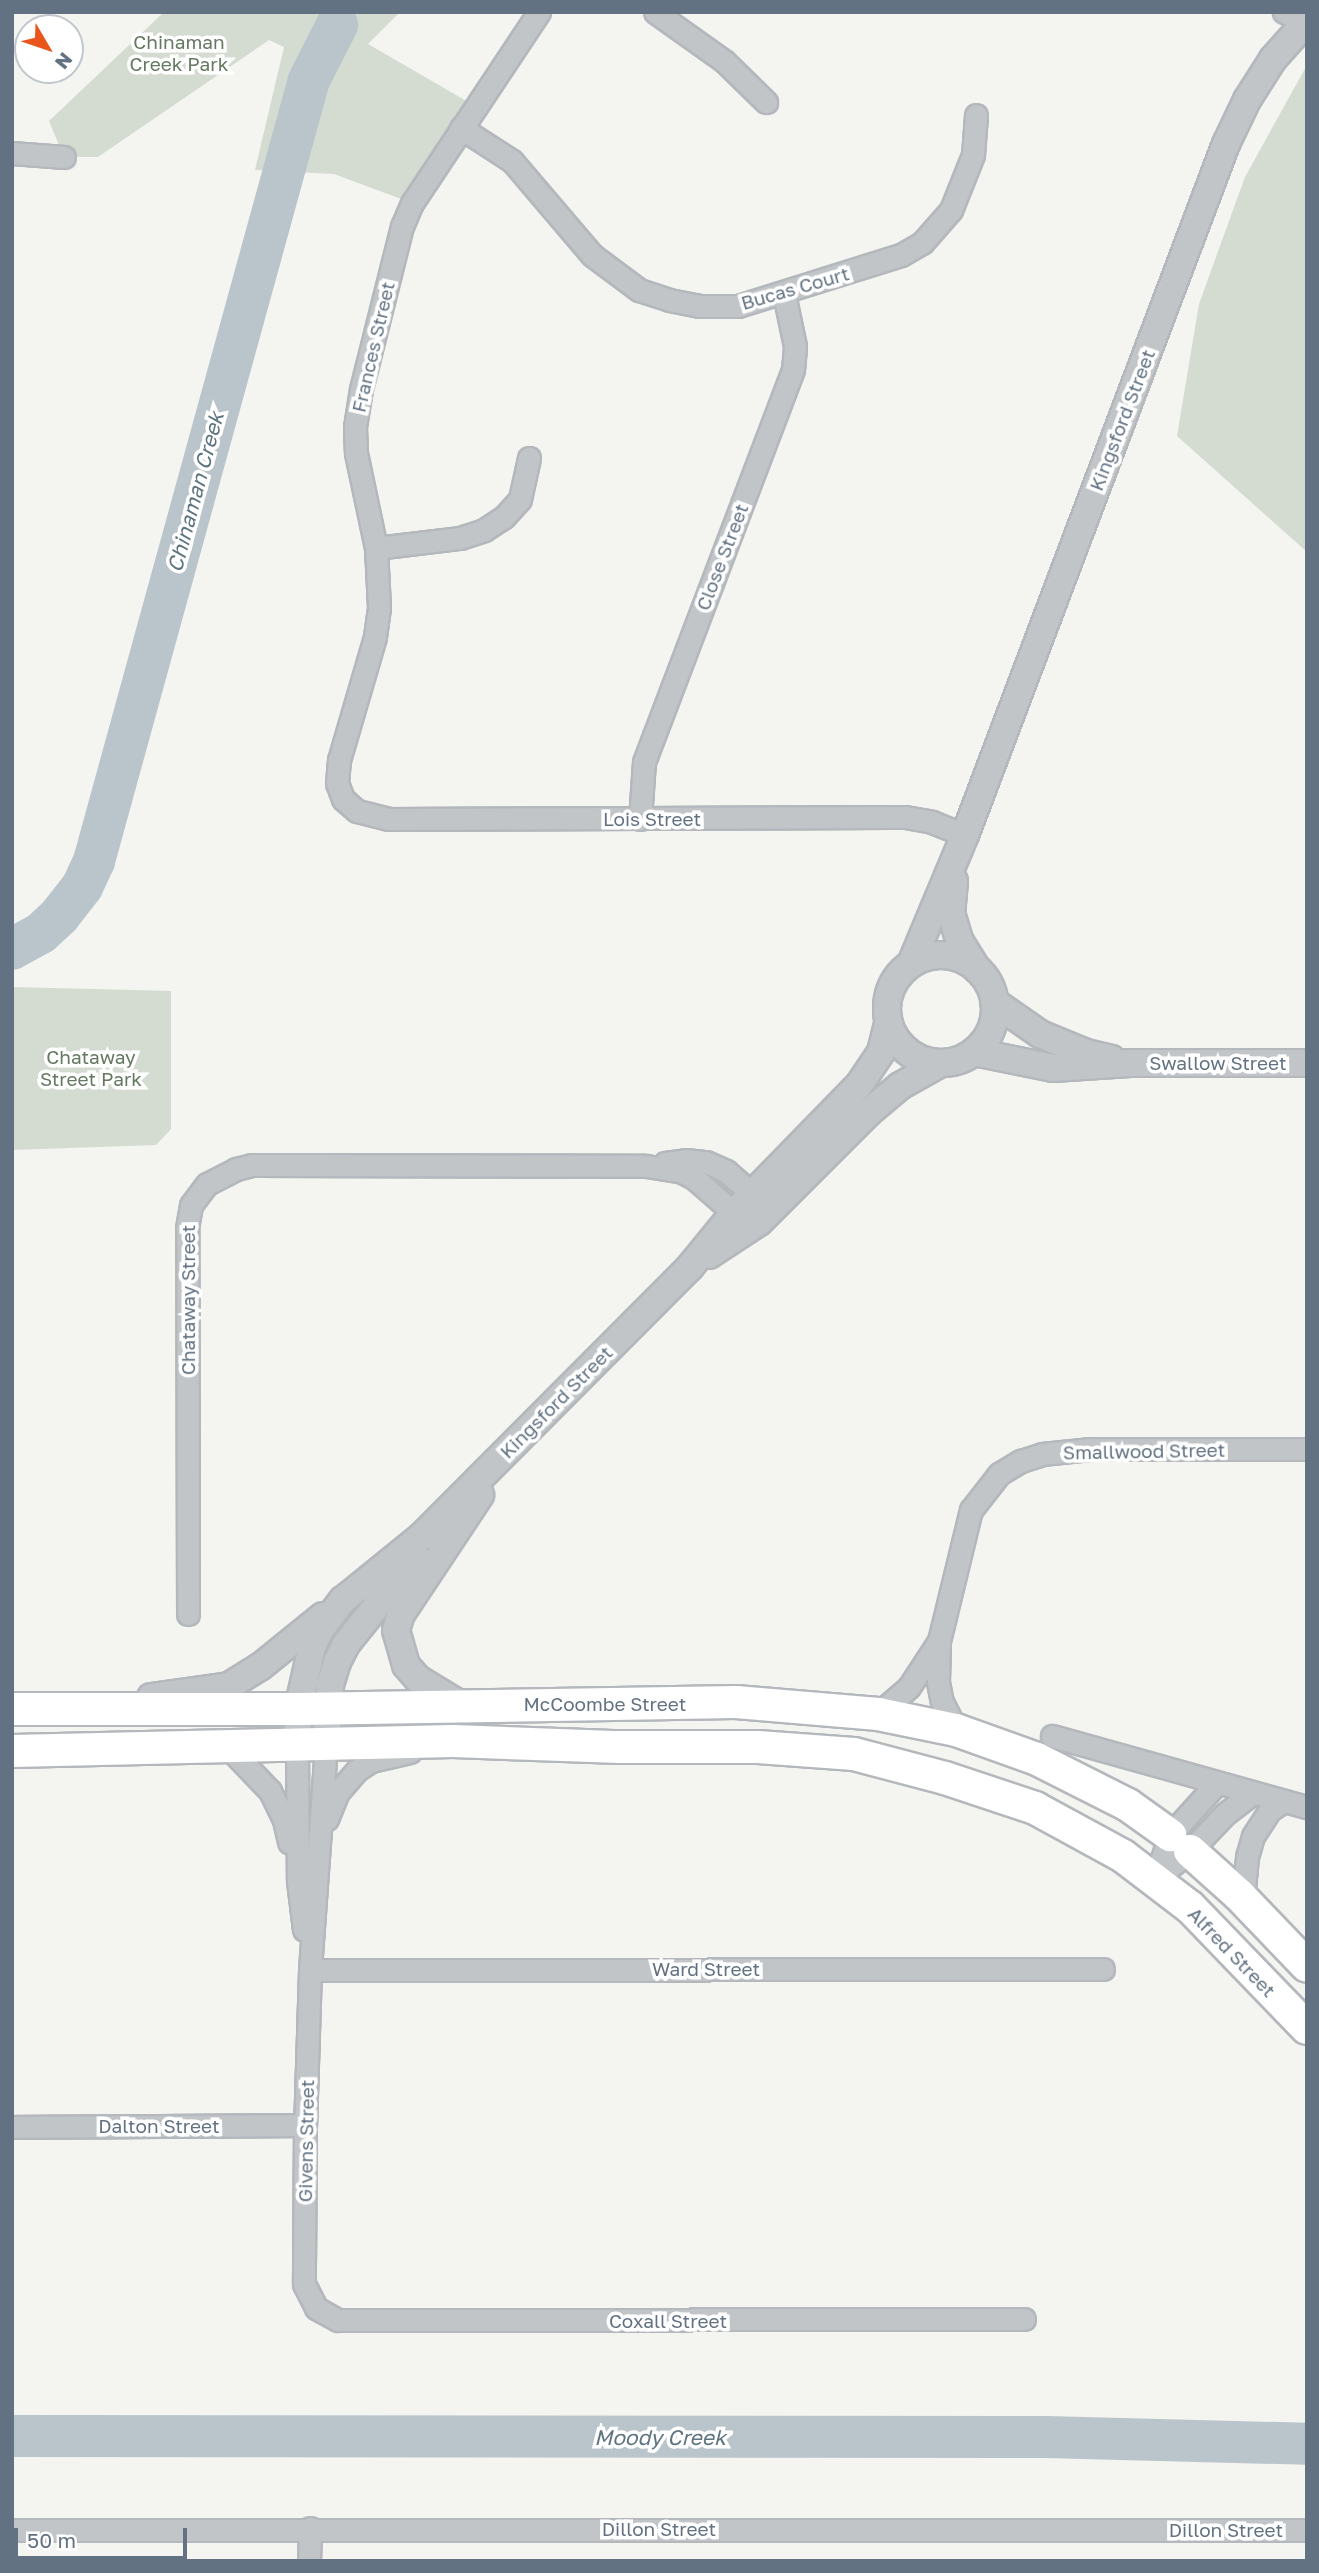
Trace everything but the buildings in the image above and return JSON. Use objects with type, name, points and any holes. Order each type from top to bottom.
[{"type":"main road","name":"McCoombe Street","points":[[25,1709],[313,1709],[737,1702],[878,1714],[956,1730],[1037,1759],[1128,1805],[1180,1843]]},
{"type":"main road","name":"McCoombe Street","points":[[12,1751],[226,1745],[311,1747],[453,1741],[620,1748],[758,1747],[854,1754],[945,1778],[1035,1808],[1098,1841],[1155,1879]]},
{"type":"main road","points":[[1180,1843],[1243,1900],[1307,1966]]},
{"type":"main road","name":"Alfred Street","points":[[1155,1879],[1190,1907],[1307,2028]]},
{"type":"street","name":"Frances Street","points":[[343,799],[337,783],[339,760],[374,637],[379,608],[376,548],[356,453],[355,428],[361,389],[402,226],[423,184],[539,12]]},
{"type":"street","points":[[655,12],[740,74],[766,103]]},
{"type":"street","name":"Kingsford Street","points":[[911,964],[965,835],[1226,144],[1247,100],[1299,17]]},
{"type":"street","name":"Bucas Court","points":[[461,128],[512,161],[592,255],[639,290],[668,300],[700,306],[738,306],[784,294],[901,255],[922,243],[951,211],[973,155],[976,116]]},
{"type":"street","points":[[12,153],[64,157]]},
{"type":"street","name":"Close Street","points":[[640,819],[644,762],[793,370],[795,346],[784,294]]},
{"type":"street","points":[[376,548],[460,538],[484,530],[504,517],[520,499],[529,458]]},
{"type":"street","name":"Lois Street","points":[[343,799],[357,811],[387,819],[905,817],[932,822],[965,835]]},
{"type":"street","name":"Kingsford Street","points":[[965,835],[952,890],[951,913],[960,942],[978,970]]},
{"type":"street","points":[[944,955],[962,959],[978,970],[989,985],[995,1002],[994,1021],[987,1038],[974,1052],[957,1061],[939,1064],[922,1061],[907,1052],[896,1040],[888,1024],[890,990],[898,975],[911,964],[927,957],[944,955]]},
{"type":"street","name":"Swallow Street","points":[[995,1002],[1049,1038],[1087,1054],[1130,1063]]},
{"type":"street","name":"Kingsford Street","points":[[311,1747],[312,1647],[320,1630],[343,1600],[422,1536],[690,1268],[743,1204],[866,1076],[881,1052],[888,1024]]},
{"type":"street","name":"Swallow Street","points":[[974,1052],[1053,1068],[1130,1063],[1307,1063]]},
{"type":"street","name":"Kingsford Street","points":[[690,1268],[760,1222],[869,1112],[900,1086],[939,1064]]},
{"type":"street","name":"Chataway Street","points":[[188,1614],[187,1228],[191,1205],[207,1184],[236,1169],[252,1165],[646,1166],[682,1172],[743,1204],[760,1222]]},
{"type":"street","points":[[461,1705],[418,1679],[406,1665],[398,1648],[396,1630],[401,1614],[514,1444]]},
{"type":"street","name":"Smallwood Street","points":[[956,1730],[942,1702],[938,1682],[939,1641],[971,1510],[999,1474],[1021,1461],[1042,1454],[1091,1450],[1307,1449]]},
{"type":"street","name":"Kingsford Street","points":[[313,1709],[346,1644],[395,1583],[422,1536]]},
{"type":"street","points":[[25,1709],[229,1686],[260,1667],[343,1600]]},
{"type":"street","name":"Smallwood Street","points":[[878,1714],[909,1687],[939,1641]]},
{"type":"street","points":[[1052,1736],[1307,1807]]},
{"type":"street","name":"Givens Street","points":[[321,1836],[338,1792],[357,1770],[371,1761],[453,1741]]},
{"type":"street","name":"Givens Street","points":[[226,1745],[256,1774],[277,1804],[284,1820],[298,1881],[310,1970]]},
{"type":"street","name":"Givens Street","points":[[311,1747],[321,1836],[310,1970],[304,2284],[316,2308]]},
{"type":"street","name":"Givens Street","points":[[298,1881],[311,1747]]},
{"type":"street","points":[[1155,1879],[1217,1783]]},
{"type":"street","points":[[1180,1843],[1253,1793]]},
{"type":"street","points":[[1243,1900],[1247,1857],[1253,1836],[1270,1810],[1284,1801]]},
{"type":"street","name":"Ward Street","points":[[310,1970],[1103,1969]]},
{"type":"street","name":"Dalton Street","points":[[12,2127],[305,2125]]},
{"type":"street","name":"Coxall Street","points":[[316,2308],[338,2320],[1024,2319]]},
{"type":"street","points":[[309,2561],[310,2528]]},
{"type":"street","name":"Dillon Street","points":[[12,2530],[1307,2530]]},
{"type":"green space","name":"Chinaman Creek Park","points":[[164,12],[400,12],[368,44],[475,106],[412,203],[334,174],[255,170],[284,47],[269,40],[98,157],[64,157],[49,121]]},
{"type":"green space","points":[[1307,65],[1307,552],[1177,436],[1199,304],[1245,177]]},
{"type":"green space","name":"Chataway Street Park","points":[[12,987],[171,991],[171,1129],[156,1145],[12,1150]]},
{"type":"waterway","name":"Chinaman Creek","points":[[337,25],[345,12]]},
{"type":"waterway","name":"Chinaman Creek","points":[[12,949],[41,933],[60,915],[82,887],[94,861],[309,80],[337,25]]},
{"type":"waterway","name":"Moody Creek","points":[[12,2436],[1046,2437],[1307,2444]]}]
